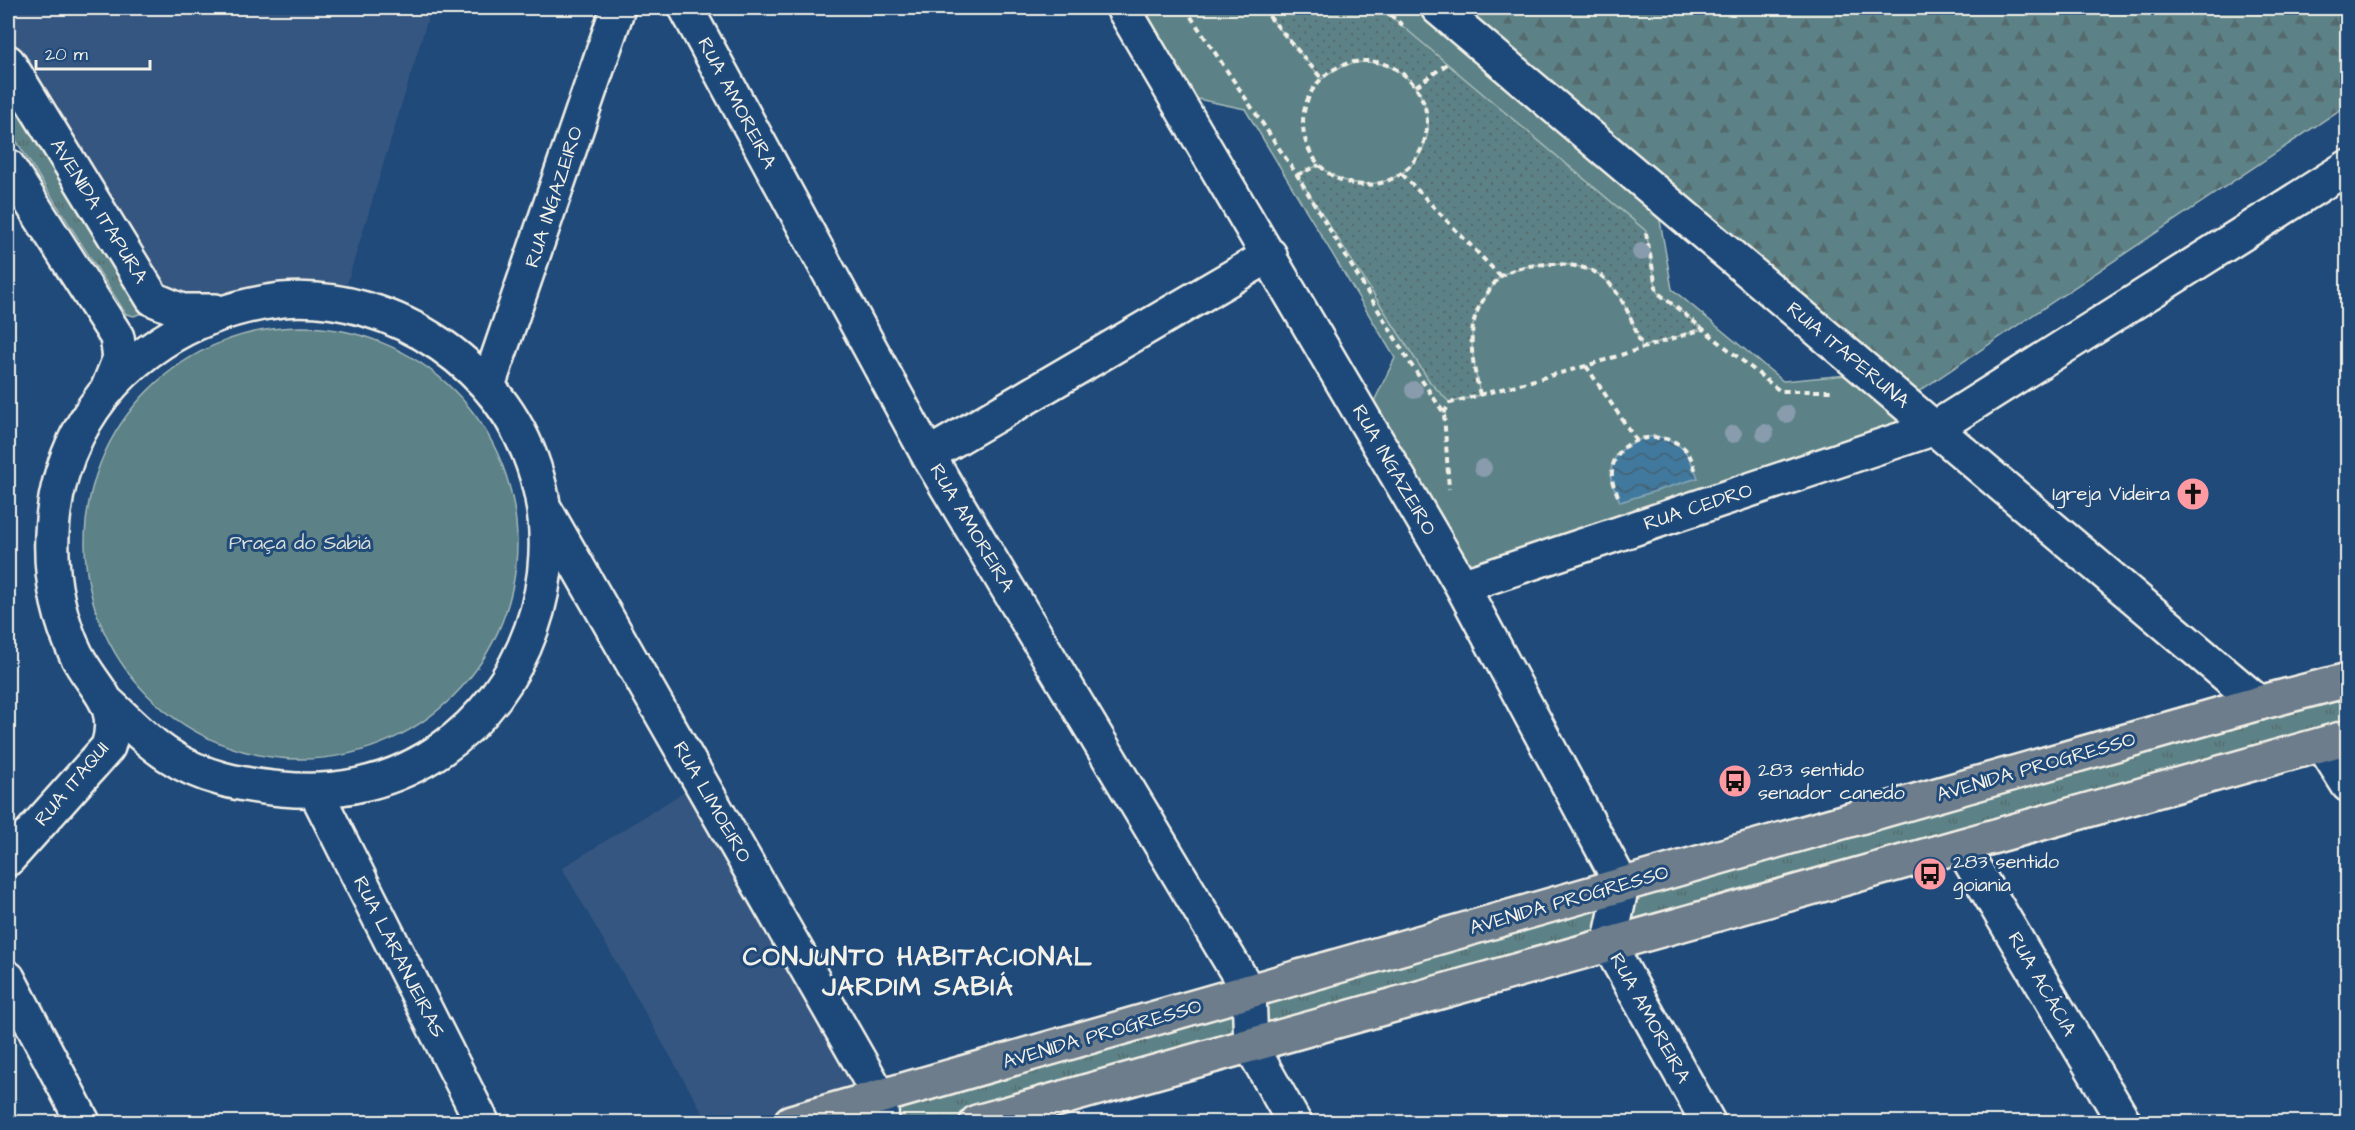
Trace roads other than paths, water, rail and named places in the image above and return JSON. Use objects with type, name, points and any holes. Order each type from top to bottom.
[{"type":"main road","name":"AVENIDA PROGRESSO","points":[[791,1122],[881,1110],[1249,992],[2259,703],[2348,680]]},
{"type":"main road","points":[[977,1122],[2335,741]]},
{"type":"street","name":"RUA INGAZEIRO","points":[[488,386],[618,8]]},
{"type":"street","name":"RUA AMOREIRA","points":[[686,8],[927,455],[1249,992],[1251,1046]]},
{"type":"street","name":"RUA INGAZEIRO","points":[[1123,8],[1270,255],[1462,586],[1622,885]]},
{"type":"street","name":"RUIA ITAPERUNA","points":[[1438,8],[2259,703]]},
{"type":"street","name":"AVENIDA ITAPURA","points":[[8,62],[153,299],[182,311],[222,311]]},
{"type":"street","points":[[8,166],[117,337],[120,358],[107,389],[77,436],[61,479],[51,545],[61,612],[77,655],[107,702],[167,754],[198,771],[238,785],[316,792],[351,788],[384,778],[433,755],[463,732],[489,705],[524,651],[541,603],[546,575],[544,507],[531,459],[512,421],[488,386],[458,357],[423,333],[383,314],[341,303],[290,300],[256,303],[222,311],[175,333],[140,357],[107,389]]},
{"type":"street","name":"RUA CEDRO","points":[[1462,586],[1935,429],[2348,167]]},
{"type":"street","points":[[927,455],[1270,255]]},
{"type":"street","name":"RUA LIMOEIRO","points":[[544,507],[881,1110]]},
{"type":"street","name":"RUA ITAQUI","points":[[8,859],[108,747],[115,727],[107,702]]},
{"type":"street","points":[[2335,741],[2348,785]]},
{"type":"street","name":"RUA LARANJEIRAS","points":[[316,792],[482,1122]]},
{"type":"street","name":"RUA ACÁCIA","points":[[1961,846],[2124,1122]]},
{"type":"street","points":[[1609,945],[1622,885]]},
{"type":"street","name":"RUA AMOREIRA","points":[[1609,945],[1708,1122]]},
{"type":"street","points":[[8,978],[83,1122]]},
{"type":"street","points":[[1251,1046],[1294,1122]]},
{"type":"water","points":[[1655,436],[1678,445],[1688,455],[1698,478],[1620,502],[1611,479],[1614,461],[1624,448],[1638,440]]},
{"type":"place","name":"Igreja Videira","points":[[2193,494]]},
{"type":"place","name":"283 sentido senador canedo","points":[[1735,781]]},
{"type":"place","name":"283 sentido goiania","points":[[1930,874]]},
{"type":"district","name":"CONJUNTO HABITACIONAL JARDIM SABIÁ","points":[[918,972]]},
{"type":"park label","name":"Praça do Sabiá","points":[[300,543]]}]
